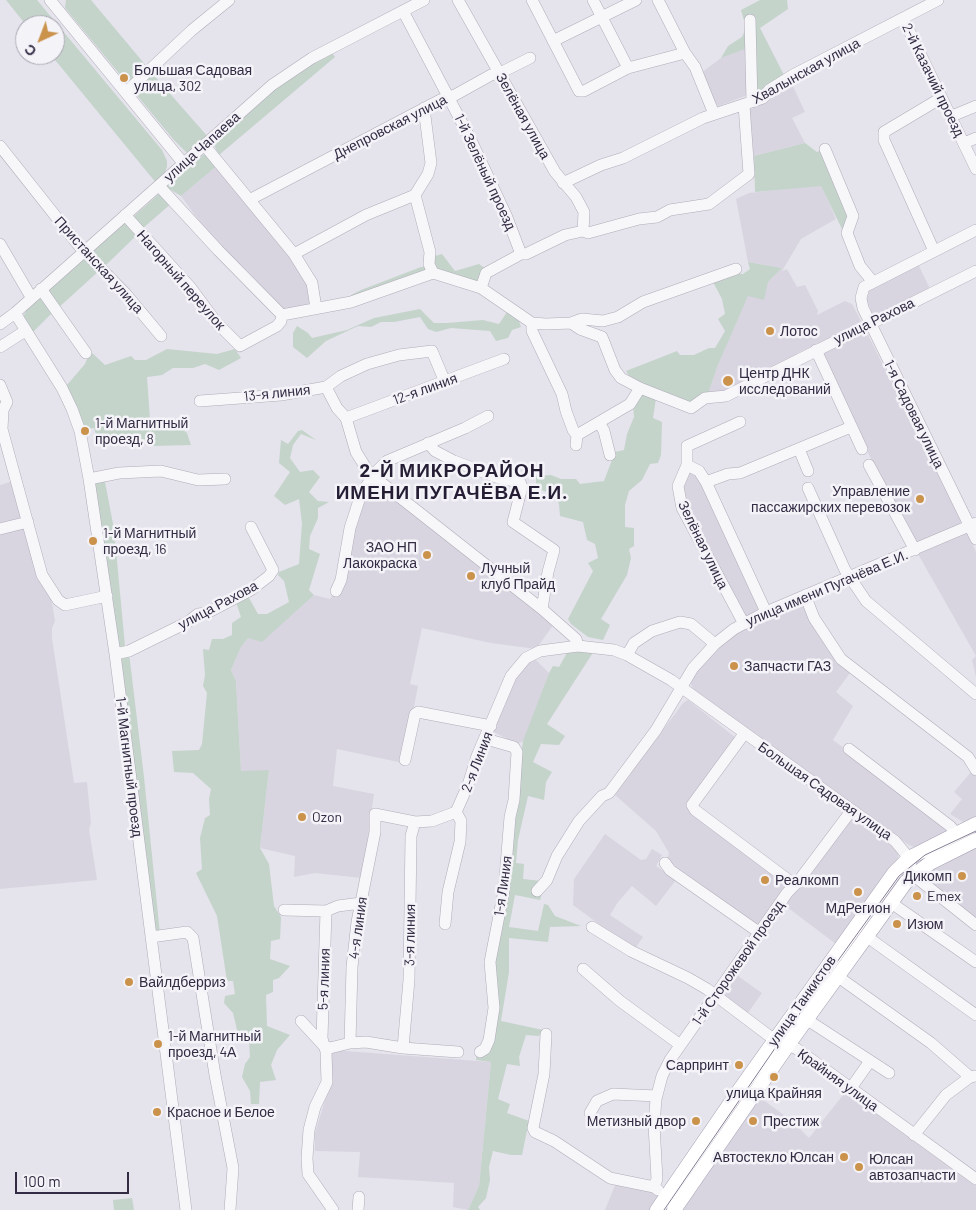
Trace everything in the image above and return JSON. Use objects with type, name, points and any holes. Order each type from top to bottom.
[{"type":"main road","name":"улица Танкистов","points":[[674,1210],[878,894],[909,858],[976,824]]},
{"type":"main road","name":"улица Танкистов","points":[[657,1210],[782,1042],[806,1019],[890,902],[913,875],[930,863],[976,840]]},
{"type":"street","points":[[126,92],[192,30],[229,0]]},
{"type":"street","name":"улица Чапаева","points":[[0,324],[15,313],[253,102],[292,70],[424,0]]},
{"type":"street","name":"Зелёная улица","points":[[458,0],[554,172],[576,197],[584,212],[584,231]]},
{"type":"street","points":[[532,0],[579,91],[584,91],[628,68],[686,52]]},
{"type":"street","points":[[593,0],[600,17],[628,68]]},
{"type":"street","points":[[553,40],[636,0]]},
{"type":"street","points":[[658,0],[696,67],[714,114]]},
{"type":"street","name":"Хвалынская улица","points":[[563,183],[601,165],[623,158],[714,114],[763,98],[769,90],[793,75],[938,0]]},
{"type":"street","points":[[55,2],[184,164]]},
{"type":"street","name":"1-й Зелёный проезд","points":[[403,11],[471,140],[506,214],[521,254]]},
{"type":"street","name":"2-й Казачий проезд","points":[[902,18],[941,98],[952,116],[976,169]]},
{"type":"street","points":[[481,288],[486,273],[521,254],[526,254],[565,235],[584,231],[588,232],[638,219],[657,217],[670,210],[709,204],[749,174],[750,20]]},
{"type":"street","name":"Днепровская улица","points":[[251,199],[424,108],[530,58]]},
{"type":"street","points":[[934,251],[884,140],[884,132],[941,98]]},
{"type":"street","points":[[952,116],[976,106]]},
{"type":"street","points":[[294,254],[366,215],[415,195],[428,174],[432,163],[431,143],[424,108]]},
{"type":"street","points":[[964,143],[976,138]]},
{"type":"street","name":"Пристанская улица","points":[[0,146],[85,251],[126,294],[161,336]]},
{"type":"street","points":[[204,146],[251,199],[294,254],[312,283],[316,308]]},
{"type":"street","points":[[825,149],[853,216],[847,233],[869,284],[976,230]]},
{"type":"street","points":[[159,186],[282,315],[351,302],[433,273],[481,288],[532,323],[571,322],[582,319],[603,321],[618,317],[643,302],[736,269]]},
{"type":"street","points":[[415,195],[430,252],[429,264],[433,273]]},
{"type":"street","name":"Нагорный переулок","points":[[125,215],[191,288],[236,345],[240,346],[265,334],[281,321],[282,315]]},
{"type":"street","points":[[0,244],[31,297]]},
{"type":"street","name":"улица Рахова","points":[[643,389],[685,406],[705,398],[726,396],[976,271]]},
{"type":"street","name":"1-я Садовая улица","points":[[869,284],[861,298],[871,323],[972,524],[976,539]]},
{"type":"street","points":[[41,289],[86,353]]},
{"type":"street","name":"1-й Магнитный проезд","points":[[15,313],[62,388],[80,431],[115,654],[186,1210]]},
{"type":"street","points":[[532,323],[532,331],[562,394],[576,440],[598,422],[630,404],[643,389],[621,378],[615,370],[602,337],[595,332],[580,329],[571,322]]},
{"type":"street","points":[[0,347],[25,331]]},
{"type":"street","points":[[816,350],[862,449]]},
{"type":"street","name":"13-я линия","points":[[200,401],[281,395],[326,387],[341,376],[367,364],[399,355],[432,351],[445,382]]},
{"type":"street","name":"12-я линия","points":[[346,418],[504,359]]},
{"type":"street","points":[[0,385],[7,402],[3,410],[2,429],[42,575],[58,600],[65,605],[107,596]]},
{"type":"street","points":[[326,387],[337,408],[346,418],[362,465],[373,477],[542,609],[576,639],[578,646]]},
{"type":"street","points":[[336,591],[341,580],[350,528],[361,494],[386,460],[465,428],[488,416]]},
{"type":"street","points":[[598,422],[604,431],[610,455]]},
{"type":"street","name":"Зелёная улица","points":[[740,422],[687,446],[687,465],[678,486],[682,508],[744,624]]},
{"type":"street","points":[[706,482],[728,474],[740,473],[852,427]]},
{"type":"street","points":[[428,443],[435,451],[454,461],[498,478],[520,482],[522,487],[513,522],[554,550],[542,609]]},
{"type":"street","points":[[799,449],[808,471]]},
{"type":"street","name":"Зелёная улица","points":[[687,465],[699,471],[706,482],[766,612]]},
{"type":"street","points":[[869,465],[915,550]]},
{"type":"street","points":[[89,479],[119,473],[161,471],[198,480],[225,479]]},
{"type":"street","points":[[808,488],[845,570],[866,601],[965,682],[976,694]]},
{"type":"street","points":[[0,529],[28,522]]},
{"type":"street","name":"улица имени Пугачёва Е.И.","points":[[537,891],[546,880],[557,856],[580,821],[602,796],[609,793],[656,730],[683,688],[693,668],[715,644],[744,624],[766,612],[852,578],[972,524]]},
{"type":"street","name":"улица Рахова","points":[[115,654],[129,651],[188,622],[198,614],[207,613],[251,590],[269,576],[273,570],[251,527]]},
{"type":"street","points":[[805,595],[814,618],[841,659],[968,757],[976,770]]},
{"type":"street","points":[[628,655],[634,643],[652,631],[680,622],[691,624],[715,644]]},
{"type":"street","name":"2-я Линия","points":[[456,812],[511,676],[526,658],[540,651],[578,646],[614,650],[628,655]]},
{"type":"street","name":"Большая Садовая улица","points":[[628,655],[683,688],[895,842],[909,858],[913,875]]},
{"type":"street","points":[[405,760],[415,714],[418,712],[491,726]]},
{"type":"street","points":[[744,734],[692,805],[694,810],[795,885]]},
{"type":"street","name":"1-я Линия","points":[[480,1052],[485,1049],[489,1040],[494,1008],[490,962],[504,890],[517,752],[514,747],[486,739]]},
{"type":"street","points":[[968,757],[976,747]]},
{"type":"street","points":[[849,749],[950,826],[956,833]]},
{"type":"street","name":"1-й Сторожевой проезд","points":[[679,1044],[716,996],[850,810]]},
{"type":"street","points":[[415,822],[432,822],[456,812],[461,822],[460,842],[448,892],[445,924]]},
{"type":"street","name":"4-я линия","points":[[350,1043],[352,967],[361,903],[375,832],[375,814],[415,822]]},
{"type":"street","name":"3-я линия","points":[[403,1048],[409,980],[411,836],[415,822]]},
{"type":"street","points":[[664,863],[670,870],[760,933]]},
{"type":"street","points":[[913,875],[976,925]]},
{"type":"street","points":[[890,902],[976,962]]},
{"type":"street","points":[[284,910],[326,911],[338,906],[361,903]]},
{"type":"street","name":"5-я линия","points":[[326,911],[322,1038],[327,1082],[315,1106],[309,1130],[308,1174],[333,1210]]},
{"type":"street","name":"Крайняя улица","points":[[592,927],[631,952],[688,978],[716,996],[851,1088],[976,1179]]},
{"type":"street","points":[[151,937],[187,932],[193,938],[215,1075],[233,1168],[230,1210]]},
{"type":"street","points":[[866,936],[976,1015]]},
{"type":"street","points":[[587,972],[620,1001],[679,1044],[662,1076],[657,1096],[654,1125],[657,1178],[654,1186]]},
{"type":"street","points":[[837,976],[931,1043],[973,1077],[946,1095],[914,1135]]},
{"type":"street","points":[[806,1019],[889,1073]]},
{"type":"street","points":[[301,1021],[324,1046],[330,1048],[350,1043],[366,1042],[403,1048],[458,1052]]},
{"type":"street","points":[[546,1034],[544,1074],[533,1128],[535,1132],[554,1141],[610,1178],[654,1186],[666,1196]]},
{"type":"street","points":[[851,1088],[870,1061]]},
{"type":"street","points":[[590,1113],[597,1101],[612,1094],[657,1096]]},
{"type":"street","points":[[358,1210],[359,1197]]},
{"type":"shaded area","points":[[6,0],[37,0],[50,15],[18,15]]},
{"type":"shaded area","points":[[66,0],[91,0],[148,68],[127,83],[65,8]]},
{"type":"shaded area","points":[[760,0],[787,0],[788,9],[760,28],[784,75],[761,95],[750,94],[745,49],[721,58],[728,46],[742,37],[746,28],[741,10]]},
{"type":"shaded area","points":[[65,34],[162,150],[167,166],[165,173],[157,184],[59,65],[65,65]]},
{"type":"shaded area","points":[[745,48],[750,94],[719,106],[715,103],[701,73],[721,58]]},
{"type":"shaded area","points":[[332,53],[335,57],[219,155],[214,145],[256,105],[294,73]]},
{"type":"shaded area","points":[[151,72],[209,138],[191,153],[187,153],[173,139],[135,93],[135,90]]},
{"type":"shaded area","points":[[791,82],[805,112],[792,118],[805,143],[754,156],[749,111],[772,93]]},
{"type":"shaded area","points":[[805,143],[817,152],[822,150],[851,215],[849,222],[842,229],[821,186],[755,192],[754,156]]},
{"type":"shaded area","points":[[203,155],[208,155],[218,165],[181,196],[166,187]]},
{"type":"shaded area","points":[[218,165],[308,279],[309,304],[286,310],[281,308],[249,272],[214,241],[181,196]]},
{"type":"shaded area","points":[[821,185],[836,219],[801,239],[782,271],[787,269],[797,287],[805,285],[818,311],[817,315],[845,301],[852,304],[861,321],[859,324],[798,353],[787,362],[724,393],[708,394],[718,365],[748,295],[768,282],[782,268],[748,262],[736,199],[749,193]]},
{"type":"shaded area","points":[[160,193],[173,202],[142,229],[133,217]]},
{"type":"shaded area","points":[[124,222],[140,232],[105,266],[93,250]]},
{"type":"shaded area","points":[[442,254],[455,271],[479,264],[486,269],[478,281],[451,275],[433,267],[435,256]]},
{"type":"shaded area","points":[[85,257],[100,270],[57,309],[47,291]]},
{"type":"shaded area","points":[[748,262],[782,268],[768,282],[764,300],[748,296],[718,365],[708,394],[689,409],[656,398],[653,418],[662,422],[661,455],[658,463],[650,464],[642,480],[629,491],[625,505],[625,527],[634,528],[634,546],[629,549],[631,558],[627,575],[601,619],[610,625],[603,640],[588,637],[571,624],[568,619],[593,571],[588,563],[598,558],[595,544],[587,540],[583,522],[560,516],[559,504],[555,495],[536,488],[536,476],[551,475],[561,479],[576,479],[580,484],[604,481],[615,452],[624,450],[627,434],[634,417],[633,404],[641,395],[626,371],[677,351],[680,355],[694,355],[709,348],[715,348],[725,331],[718,319],[725,314],[722,299],[713,282],[727,273],[743,274],[750,269]]},
{"type":"shaded area","points":[[918,264],[931,291],[876,317],[873,315],[867,300],[870,289]]},
{"type":"shaded area","points":[[421,267],[426,267],[428,271],[351,298],[351,295],[361,290]]},
{"type":"shaded area","points":[[39,297],[43,298],[52,313],[31,334],[24,321],[24,315],[27,309]]},
{"type":"shaded area","points":[[420,309],[434,323],[483,320],[499,324],[507,312],[519,321],[521,327],[512,330],[508,338],[496,341],[490,331],[451,328],[436,332],[428,329],[420,317],[394,322],[381,322],[371,327],[358,326],[326,341],[307,358],[293,347],[293,333],[297,326],[312,338],[347,330],[374,318]]},
{"type":"shaded area","points":[[866,331],[961,521],[960,524],[916,546],[872,461],[822,353]]},
{"type":"shaded area","points":[[167,349],[217,354],[235,349],[241,358],[219,370],[205,364],[193,368],[173,368],[162,375],[147,377],[150,420],[156,428],[170,429],[177,425],[187,433],[191,445],[154,446],[150,439],[117,441],[114,434],[98,440],[94,428],[82,430],[67,385],[85,364],[90,351],[105,365],[131,356],[135,360],[146,360]]},
{"type":"shaded area","points":[[302,430],[316,440],[301,434],[293,445],[290,458],[300,472],[313,470],[320,477],[309,492],[318,501],[329,502],[318,508],[318,518],[310,536],[309,549],[320,554],[309,590],[314,595],[262,642],[248,638],[241,647],[231,670],[236,681],[241,771],[269,770],[260,848],[269,864],[274,906],[281,917],[280,939],[271,941],[270,959],[290,966],[279,978],[273,980],[273,992],[266,995],[267,1026],[290,1035],[277,1050],[271,1065],[276,1080],[260,1082],[259,1104],[251,1104],[250,1091],[242,1077],[245,1064],[250,1057],[249,1040],[238,1034],[233,1013],[224,1003],[225,996],[235,994],[233,981],[227,981],[217,916],[196,873],[202,869],[200,838],[205,818],[210,815],[209,799],[211,789],[193,773],[174,772],[172,751],[199,750],[202,744],[207,693],[203,686],[205,675],[203,649],[209,650],[212,639],[223,639],[232,635],[232,623],[241,617],[236,602],[248,596],[258,614],[267,614],[289,602],[284,581],[278,575],[279,572],[299,564],[302,523],[299,499],[285,505],[274,496],[290,472],[279,463],[281,440],[288,444],[298,431]]},
{"type":"shaded area","points":[[694,472],[698,474],[761,610],[748,618],[741,612],[697,534],[680,491],[689,473]]},
{"type":"shaded area","points":[[101,480],[105,482],[114,529],[125,646],[128,649],[120,651],[94,482]]},
{"type":"shaded area","points":[[13,481],[22,518],[0,523],[0,485]]},
{"type":"shaded area","points":[[375,483],[554,624],[536,649],[491,643],[422,628],[410,684],[418,686],[403,763],[337,749],[333,786],[374,794],[362,878],[315,873],[294,877],[295,856],[260,848],[269,771],[241,771],[236,681],[231,670],[241,647],[248,638],[262,641],[314,595],[330,599],[335,591],[363,494]]},
{"type":"shaded area","points":[[25,528],[37,579],[50,594],[52,603],[55,621],[52,628],[52,638],[74,783],[87,782],[91,823],[89,829],[97,880],[0,889],[0,532]]},
{"type":"shaded area","points":[[965,533],[968,534],[976,552],[976,656],[918,554]]},
{"type":"shaded area","points":[[803,603],[850,673],[836,692],[853,706],[833,740],[884,778],[949,831],[914,847],[909,845],[862,813],[693,689],[691,684],[693,676],[723,642],[767,615]]},
{"type":"shaded area","points":[[568,651],[594,651],[547,724],[565,736],[559,745],[541,744],[533,762],[552,772],[546,782],[544,800],[528,796],[518,840],[516,863],[524,864],[523,879],[541,881],[545,884],[540,900],[515,895],[509,927],[538,931],[544,904],[548,905],[555,916],[581,926],[550,927],[548,942],[509,938],[509,972],[501,1021],[543,1030],[539,1036],[526,1035],[519,1057],[520,1066],[507,1064],[498,1099],[510,1104],[507,1113],[529,1121],[522,1155],[511,1155],[493,1151],[489,1167],[490,1180],[486,1198],[478,1207],[480,1210],[468,1210],[479,1186],[491,1062],[476,1060],[477,1054],[487,1050],[492,973],[523,741],[549,673],[553,666],[559,667]]},
{"type":"shaded area","points":[[129,653],[160,934],[155,934],[118,656]]},
{"type":"shaded area","points":[[532,656],[549,673],[524,741],[517,744],[492,731],[514,677]]},
{"type":"shaded area","points":[[976,656],[976,677],[972,660]]},
{"type":"shaded area","points":[[688,700],[736,738],[688,806],[786,883],[787,887],[758,925],[667,860],[669,853],[656,831],[615,795],[683,703]]},
{"type":"shaded area","points":[[972,771],[976,777],[976,819],[965,823],[950,814],[962,799],[954,792]]},
{"type":"shaded area","points":[[852,819],[892,846],[898,853],[898,859],[836,944],[783,904]]},
{"type":"shaded area","points":[[605,834],[641,860],[646,859],[652,849],[662,855],[656,866],[676,880],[656,906],[632,886],[610,915],[643,937],[634,950],[573,905],[574,879]]},
{"type":"shaded area","points":[[976,846],[976,922],[920,878],[932,868]]},
{"type":"shaded area","points":[[735,974],[762,993],[747,1014],[723,994]]},
{"type":"shaded area","points":[[332,1050],[491,1062],[479,1186],[468,1210],[453,1207],[454,1183],[358,1177],[360,1152],[315,1151],[315,1133],[326,1097],[330,1052]]},
{"type":"shaded area","points":[[847,1090],[976,1185],[976,1210],[680,1210],[758,1096],[792,1121],[809,1138]]},
{"type":"shaded area","points":[[616,1183],[657,1194],[658,1197],[651,1210],[605,1210]]},
{"type":"shaded area","points":[[132,1198],[134,1210],[114,1210],[113,1200]]},
{"type":"tram line","points":[[664,1210],[780,1041],[899,876],[925,855],[976,831]]},
{"type":"place","name":"Большая Садовая улица, 302","points":[[124,78]]},
{"type":"place","name":"Лотос","points":[[770,331]]},
{"type":"place","name":"Центр ДНК исследований","points":[[728,381]]},
{"type":"place","name":"1-й Магнитный проезд, 8","points":[[85,431]]},
{"type":"place","name":"Управление пассажирских перевозок","points":[[920,499]]},
{"type":"place","name":"1-й Магнитный проезд, 16","points":[[93,541]]},
{"type":"place","name":"ЗАО НП Лакокраска","points":[[427,555]]},
{"type":"place","name":"Лучный клуб Прайд","points":[[471,576]]},
{"type":"place","name":"Запчасти ГАЗ","points":[[734,666]]},
{"type":"place","name":"Ozon","points":[[302,817]]},
{"type":"place","name":"Дикомп","points":[[962,876]]},
{"type":"place","name":"Реалкомп","points":[[765,880]]},
{"type":"place","name":"МдРегион","points":[[858,892]]},
{"type":"place","name":"Emex","points":[[917,896]]},
{"type":"place","name":"Изюм","points":[[897,924]]},
{"type":"place","name":"Вайлдберриз","points":[[129,982]]},
{"type":"place","name":"1-й Магнитный проезд, 4А","points":[[158,1044]]},
{"type":"place","name":"Сарпринт","points":[[739,1065]]},
{"type":"place","name":"улица Крайняя","points":[[774,1077]]},
{"type":"place","name":"Красное и Белое","points":[[157,1112]]},
{"type":"place","name":"Метизный двор","points":[[696,1121]]},
{"type":"place","name":"Престиж","points":[[753,1121]]},
{"type":"place","name":"Автостекло Юлсан","points":[[844,1157]]},
{"type":"place","name":"Юлсан автозапчасти","points":[[859,1167]]},
{"type":"district","name":"2-Й МИКРОРАЙОН ИМЕНИ ПУГАЧЁВА Е.И.","points":[[452,482]]}]
